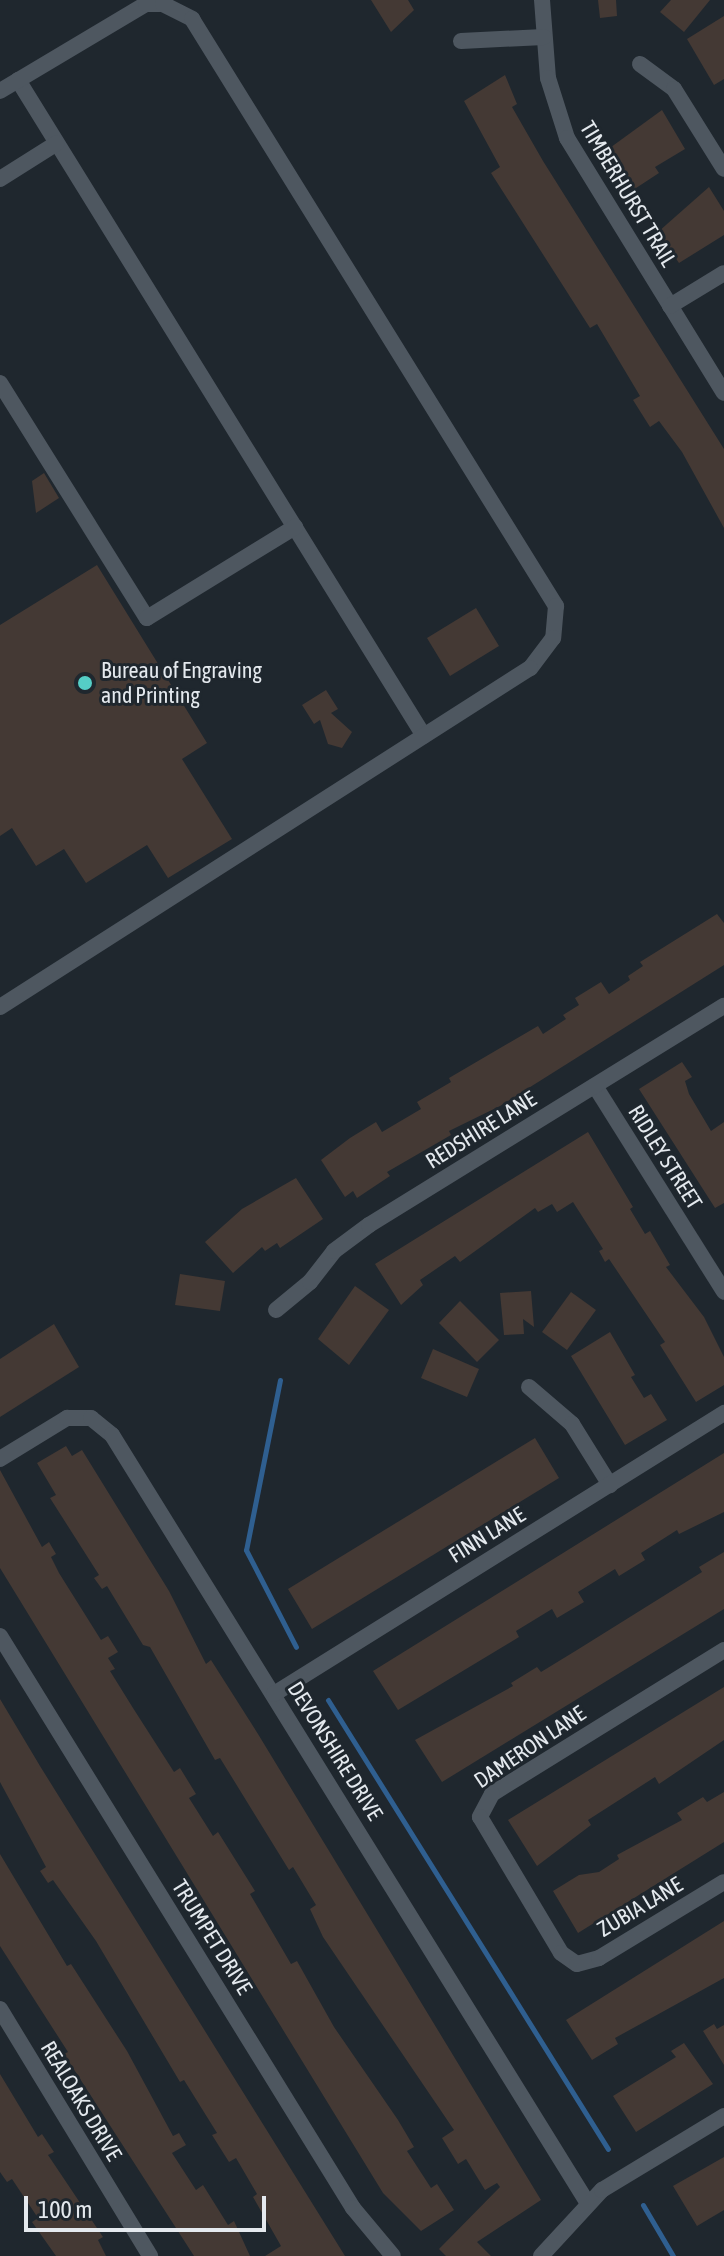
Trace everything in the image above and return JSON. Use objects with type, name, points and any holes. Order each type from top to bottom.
[{"type":"street","name":"TIMBERHURST TRAIL","points":[[542,0],[548,78],[567,138],[724,393]]},
{"type":"street","points":[[0,91],[146,4],[163,4],[192,19],[549,591],[555,621],[547,651],[424,736],[0,1007]]},
{"type":"street","points":[[461,41],[544,37]]},
{"type":"street","points":[[640,64],[674,89],[724,169]]},
{"type":"street","points":[[18,80],[424,736]]},
{"type":"street","points":[[0,179],[57,143]]},
{"type":"street","points":[[670,306],[724,273]]},
{"type":"street","points":[[0,383],[147,618],[295,527]]},
{"type":"street","name":"REDSHIRE LANE","points":[[276,1310],[310,1282],[334,1251],[369,1225],[724,1006]]},
{"type":"street","name":"RIDLEY STREET","points":[[595,1086],[724,1292]]},
{"type":"street","points":[[529,1387],[572,1424],[610,1485]]},
{"type":"street","name":"FINN LANE","points":[[274,1694],[724,1413]]},
{"type":"street","name":"DEVONSHIRE DRIVE","points":[[0,1459],[67,1418],[101,1423],[274,1694],[587,2202]]},
{"type":"street","name":"TRUMPET DRIVE","points":[[0,1636],[353,2208],[393,2256]]},
{"type":"street","name":"DAMERON LANE","points":[[577,1964],[561,1953],[481,1825],[480,1808],[492,1794],[724,1650]]},
{"type":"street","name":"ZUBIA LANE","points":[[577,1964],[599,1958],[724,1882]]},
{"type":"street","name":"REALOAKS DRIVE","points":[[0,2009],[150,2256]]},
{"type":"street","points":[[541,2256],[587,2202],[724,2116]]},
{"type":"building","points":[[371,0],[408,0],[414,10],[391,32]]},
{"type":"building","points":[[598,0],[616,0],[617,16],[600,18]]},
{"type":"building","points":[[671,0],[710,0],[684,32],[660,12]]},
{"type":"building","points":[[724,16],[724,79],[714,85],[687,39]]},
{"type":"building","points":[[505,75],[517,104],[512,107],[543,161],[724,449],[724,528],[682,452],[659,421],[650,427],[633,400],[640,396],[597,324],[590,328],[491,173],[500,167],[464,101]]},
{"type":"building","points":[[662,110],[685,149],[655,167],[659,173],[633,190],[607,150]]},
{"type":"building","points":[[709,187],[724,211],[724,235],[679,263],[658,232]]},
{"type":"building","points":[[44,473],[59,498],[36,513],[32,481]]},
{"type":"building","name":"Bureau of Engraving and Printing","points":[[97,565],[207,743],[182,759],[232,839],[168,878],[147,845],[86,883],[64,849],[36,866],[12,828],[0,836],[0,625]]},
{"type":"building","points":[[476,608],[499,646],[450,676],[427,638]]},
{"type":"building","points":[[326,690],[338,709],[331,713],[352,732],[342,748],[328,744],[320,720],[314,724],[302,705]]},
{"type":"building","points":[[717,914],[724,923],[724,965],[500,1106],[449,1131],[451,1135],[387,1172],[390,1176],[357,1198],[353,1191],[345,1197],[321,1160],[376,1122],[382,1132],[421,1109],[417,1102],[451,1082],[449,1078],[538,1026],[543,1034],[566,1019],[563,1015],[579,1005],[575,998],[601,982],[609,994],[630,980],[628,976],[643,966],[640,962]]},
{"type":"building","points":[[682,1062],[692,1077],[685,1081],[689,1094],[711,1131],[724,1122],[724,1203],[715,1208],[639,1089]]},
{"type":"building","points":[[588,1132],[633,1207],[630,1209],[645,1234],[650,1231],[670,1265],[666,1267],[704,1317],[724,1357],[724,1385],[696,1402],[660,1345],[665,1342],[609,1259],[605,1262],[599,1251],[603,1249],[573,1202],[557,1212],[552,1204],[538,1212],[535,1208],[460,1262],[455,1256],[420,1280],[423,1285],[401,1305],[375,1264]]},
{"type":"building","points":[[296,1178],[323,1219],[280,1248],[277,1243],[265,1251],[262,1247],[233,1273],[205,1242],[242,1209]]},
{"type":"building","points":[[180,1274],[225,1281],[220,1311],[175,1305]]},
{"type":"building","points":[[355,1286],[389,1310],[349,1365],[318,1339]]},
{"type":"building","points":[[531,1291],[534,1327],[523,1319],[524,1334],[504,1335],[500,1293]]},
{"type":"building","points":[[571,1292],[596,1310],[567,1350],[542,1332]]},
{"type":"building","points":[[460,1301],[499,1340],[477,1362],[439,1323]]},
{"type":"building","points":[[54,1324],[79,1367],[0,1417],[0,1359]]},
{"type":"building","points":[[610,1332],[635,1375],[631,1377],[644,1398],[651,1394],[667,1420],[625,1445],[571,1356]]},
{"type":"building","points":[[433,1349],[479,1369],[467,1397],[421,1378]]},
{"type":"building","points":[[535,1438],[559,1478],[312,1629],[288,1589]]},
{"type":"building","points":[[66,1446],[72,1456],[82,1450],[169,1591],[206,1664],[211,1660],[258,1734],[541,2200],[477,2242],[491,2256],[446,2256],[439,2249],[500,2187],[497,2183],[485,2190],[466,2159],[458,2164],[442,2138],[454,2130],[323,1937],[310,1909],[316,1905],[293,1867],[289,1870],[220,1758],[215,1760],[150,1647],[143,1645],[107,1586],[102,1589],[94,1578],[99,1575],[50,1498],[56,1495],[37,1463]]},
{"type":"building","points":[[724,1453],[724,1512],[679,1534],[677,1530],[641,1553],[645,1560],[619,1576],[615,1569],[578,1592],[584,1602],[557,1618],[552,1609],[516,1631],[519,1637],[398,1710],[373,1671]]},
{"type":"building","points":[[0,1470],[42,1547],[49,1542],[56,1554],[51,1557],[59,1573],[101,1640],[108,1636],[118,1652],[108,1658],[115,1669],[110,1671],[174,1772],[180,1768],[196,1794],[189,1798],[213,1836],[218,1832],[255,1891],[250,1894],[291,1964],[297,1961],[334,2027],[398,2120],[414,2147],[407,2151],[431,2188],[437,2184],[454,2210],[421,2231],[383,2193],[0,1568]]},
{"type":"building","points":[[724,1552],[724,1609],[442,1782],[415,1740],[513,1686],[511,1683],[537,1667],[541,1672],[702,1572],[699,1567]]},
{"type":"building","points":[[724,1687],[724,1740],[659,1784],[655,1777],[588,1820],[591,1825],[537,1866],[508,1820]]},
{"type":"building","points":[[0,1699],[345,2256],[265,2256],[281,2246],[253,2197],[257,2194],[236,2158],[229,2162],[212,2135],[217,2133],[184,2080],[180,2082],[96,1941],[53,1880],[48,1883],[40,1871],[46,1867],[0,1782]]},
{"type":"building","points":[[724,1792],[724,1842],[578,1933],[553,1891],[579,1875],[599,1872],[619,1859],[617,1855],[682,1820],[677,1813],[703,1797],[707,1802]]},
{"type":"building","points":[[0,1854],[67,1966],[71,1964],[127,2051],[173,2136],[179,2133],[186,2145],[172,2153],[196,2190],[203,2185],[228,2225],[234,2221],[250,2256],[194,2256],[64,2054],[68,2052],[0,1946]]},
{"type":"building","points":[[724,1921],[724,1978],[615,2038],[618,2044],[592,2060],[566,2020]]},
{"type":"building","points":[[714,2024],[717,2029],[724,2025],[724,2065],[703,2031]]},
{"type":"building","points":[[684,2043],[713,2084],[636,2132],[613,2096],[676,2057],[671,2051]]},
{"type":"building","points":[[0,2074],[38,2137],[42,2134],[54,2152],[48,2155],[103,2237],[98,2240],[106,2256],[56,2256],[32,2222],[38,2218],[12,2179],[7,2182],[0,2172]]},
{"type":"building","points":[[724,2157],[724,2210],[697,2226],[673,2186]]},
{"type":"waterway","points":[[280,1380],[246,1550],[296,1647]]},
{"type":"waterway","points":[[328,1700],[608,2149]]},
{"type":"waterway","points":[[643,2205],[673,2256]]},
{"type":"place","name":"Bureau of Engraving and Printing","points":[[85,683]]}]
